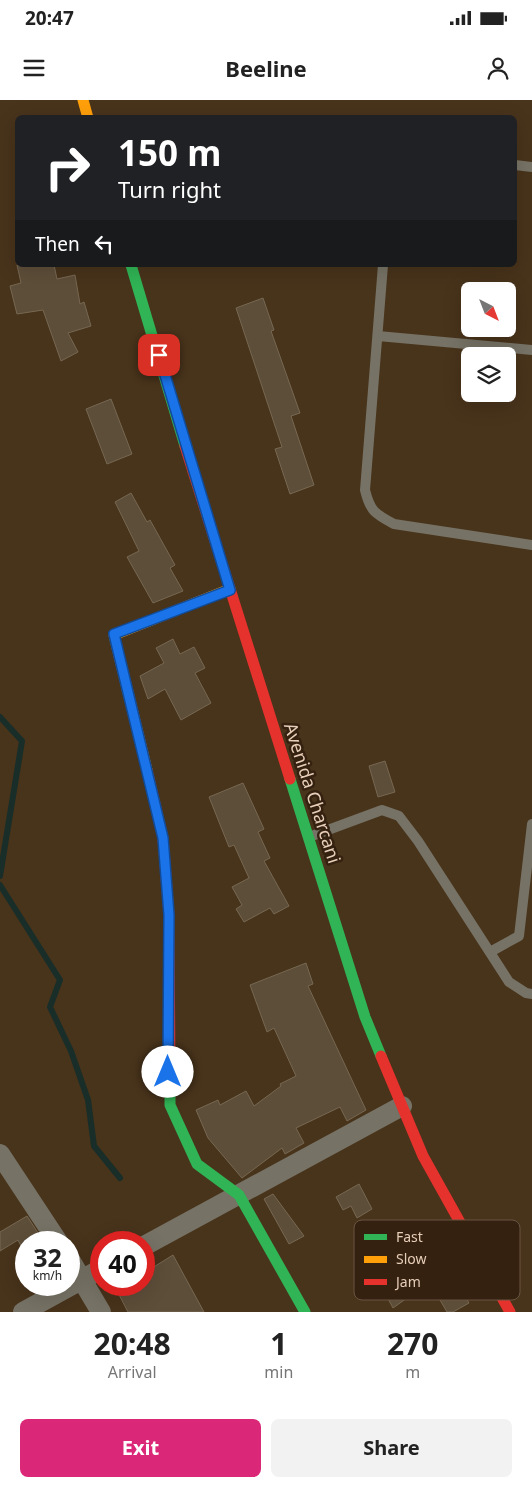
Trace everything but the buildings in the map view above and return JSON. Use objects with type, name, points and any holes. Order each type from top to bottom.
[{"type":"main road","points":[[84,100],[87,115]]},
{"type":"main road","name":"Avenida Charcani","points":[[132,267],[230,590],[365,1017],[423,1156],[459,1220]]},
{"type":"main road","points":[[230,590],[114,634],[163,838],[169,915],[170,1105],[197,1164],[238,1195],[305,1312]]},
{"type":"main road","name":"Avenida Charcani","points":[[503,1300],[510,1312]]},
{"type":"street","points":[[155,1240],[402,1106]]},
{"type":"street","points":[[0,1154],[51,1231]]},
{"type":"street","points":[[22,1312],[90,1275]]},
{"type":"street","points":[[80,1276],[101,1312]]},
{"type":"lane","points":[[517,165],[532,167]]},
{"type":"lane","points":[[383,267],[365,490],[369,506],[377,515],[394,524],[532,545]]},
{"type":"lane","points":[[378,336],[532,350]]},
{"type":"lane","points":[[308,838],[382,810],[398,816],[418,841],[509,982],[526,993],[532,994]]},
{"type":"lane","points":[[490,952],[518,936],[532,824]]},
{"type":"waterway","points":[[0,717],[22,741],[0,876]]},
{"type":"waterway","points":[[0,885],[60,980],[50,1007],[71,1051],[88,1100],[94,1146],[120,1178]]},
{"type":"traffic: fast","points":[[132,267],[185,446]]},
{"type":"traffic: fast","points":[[290,779],[365,1017],[381,1056]]},
{"type":"traffic: fast","points":[[170,1080],[170,1105],[197,1164],[239,1195],[305,1312]]},
{"type":"traffic: slow","points":[[83,100],[87,115]]},
{"type":"traffic: slow","points":[[147,770],[114,635],[230,589]]},
{"type":"traffic: jam","points":[[185,446],[290,779]]},
{"type":"traffic: jam","points":[[147,770],[163,838],[169,915],[170,1080]]},
{"type":"traffic: jam","points":[[381,1056],[423,1156],[459,1220]]},
{"type":"traffic: jam","points":[[503,1300],[510,1312]]},
{"type":"route","points":[[159,355],[230,590],[114,634],[163,838],[169,915],[168,1072]]}]
